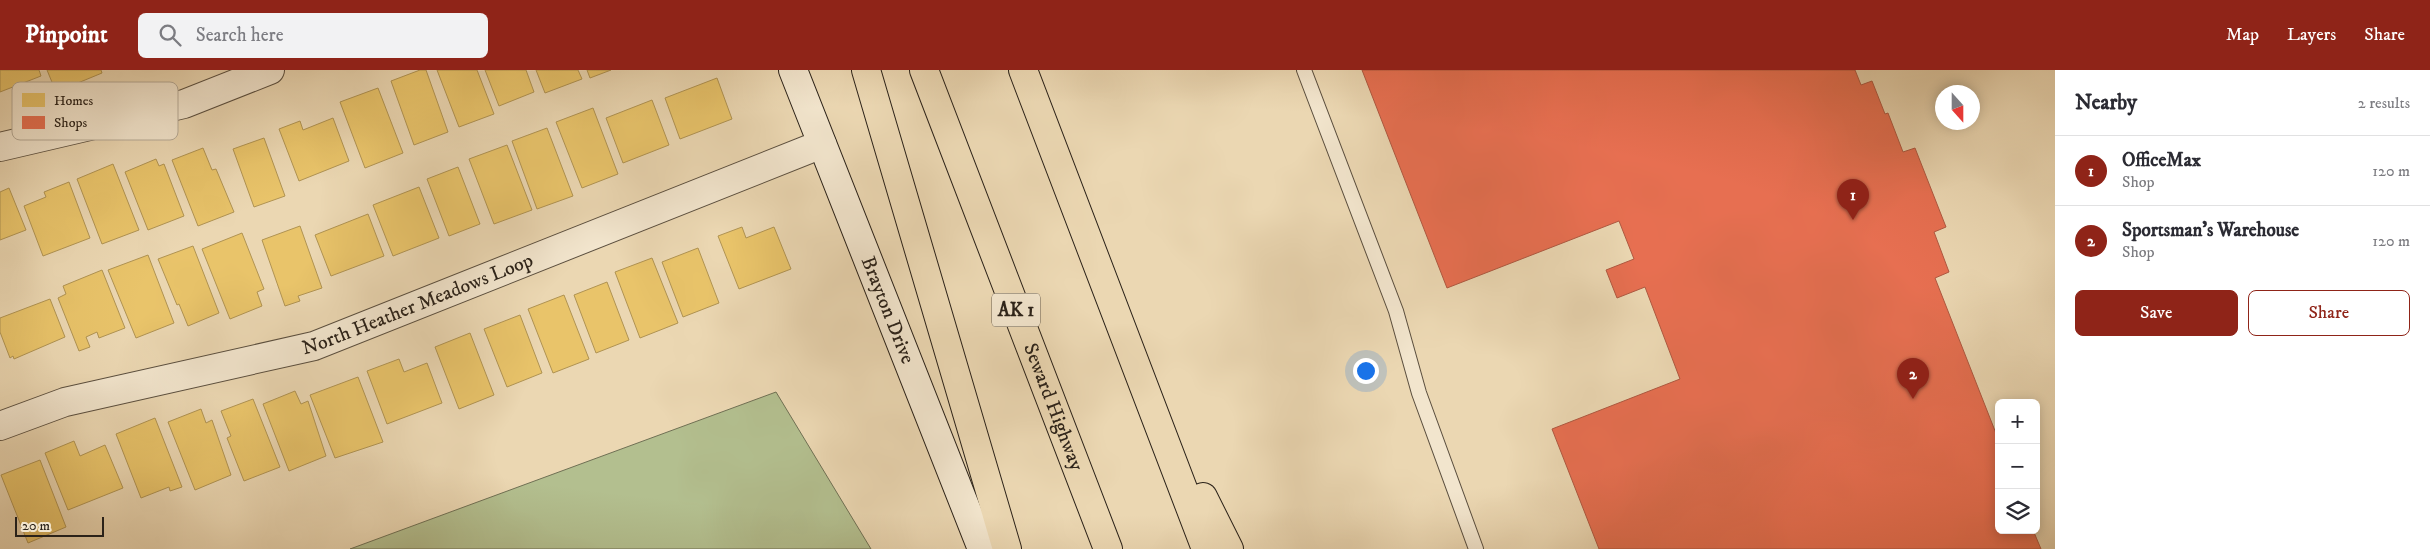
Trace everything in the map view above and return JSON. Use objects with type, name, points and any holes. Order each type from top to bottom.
[{"type":"highway","points":[[866,70],[1007,549]]},
{"type":"highway","name":"Seward Highway","points":[[924,70],[1108,549]]},
{"type":"highway","points":[[1023,70],[1206,549]]},
{"type":"highway","points":[[1131,349],[1229,549]]},
{"type":"street","points":[[178,105],[270,70]]},
{"type":"street","name":"Brayton Drive","points":[[793,70],[982,549]]},
{"type":"street","points":[[0,147],[30,140]]},
{"type":"street","name":"North Heather Meadows Loop","points":[[0,426],[65,402],[314,346],[822,144]]},
{"type":"lane","points":[[1304,70],[1396,311],[1419,393],[1476,549]]},
{"type":"green space","points":[[776,392],[871,549],[350,549]]},
{"type":"building: Homes","points":[[0,70],[39,70],[41,76],[26,82],[12,82],[12,87],[0,92]]},
{"type":"building: Homes","points":[[47,70],[101,70],[102,73],[80,82],[52,82]]},
{"type":"building: Homes","points":[[420,70],[426,70],[448,132],[414,145],[391,81]]},
{"type":"building: Homes","points":[[437,70],[477,70],[494,114],[459,127]]},
{"type":"building: Homes","points":[[485,70],[526,70],[534,92],[499,106]]},
{"type":"building: Homes","points":[[536,70],[578,70],[582,79],[545,93]]},
{"type":"building: Homes","points":[[587,70],[611,70],[590,78]]},
{"type":"building: Homes","points":[[717,78],[732,119],[680,139],[665,98]]},
{"type":"building: Homes","points":[[378,88],[403,153],[365,168],[340,102]]},
{"type":"building: Homes","points":[[652,100],[669,145],[623,163],[606,118]]},
{"type":"building: Homes","points":[[593,108],[618,174],[582,188],[556,122]]},
{"type":"building: Homes","points":[[333,118],[349,161],[299,181],[279,129],[300,121],[303,130]]},
{"type":"building: Homes","points":[[547,128],[573,196],[537,209],[512,141]]},
{"type":"building: Homes","points":[[264,138],[285,196],[254,207],[233,149]]},
{"type":"building: Homes","points":[[507,145],[532,210],[494,224],[469,159]]},
{"type":"building: Homes","points":[[203,148],[212,170],[216,169],[234,212],[198,226],[172,160]]},
{"type":"building: Homes","points":[[156,159],[159,166],[164,164],[184,216],[148,230],[125,172]]},
{"type":"building: Homes","points":[[113,164],[139,230],[102,244],[77,179]]},
{"type":"building: Homes","points":[[458,167],[480,224],[449,236],[427,179]]},
{"type":"building: Homes","points":[[69,182],[90,238],[43,256],[24,206],[46,197],[44,192]]},
{"type":"building: Homes","points":[[419,187],[439,238],[393,256],[373,205]]},
{"type":"building: Homes","points":[[9,188],[26,230],[0,240],[0,192]]},
{"type":"building: Homes","points":[[368,214],[384,256],[331,276],[315,235]]},
{"type":"building: Homes","points":[[300,226],[322,288],[298,296],[300,301],[285,306],[262,240]]},
{"type":"building: Homes","points":[[742,227],[746,238],[774,227],[791,269],[739,289],[718,236]]},
{"type":"building: Homes","points":[[242,233],[264,289],[257,292],[262,306],[230,319],[202,249]]},
{"type":"building: Homes","points":[[193,246],[219,313],[188,326],[158,259]]},
{"type":"building: Homes","points":[[698,248],[719,303],[683,317],[662,262]]},
{"type":"building: Homes","points":[[148,255],[174,323],[136,338],[108,270]]},
{"type":"building: Homes","points":[[652,258],[678,323],[640,338],[615,272]]},
{"type":"building: Homes","points":[[102,270],[125,328],[99,338],[97,332],[86,337],[90,347],[79,351],[58,298],[66,294],[63,286]]},
{"type":"building: Homes","points":[[607,282],[629,340],[596,353],[574,295]]},
{"type":"building: Homes","points":[[564,295],[589,359],[553,373],[528,309]]},
{"type":"building: Homes","points":[[50,299],[65,337],[14,359],[13,356],[10,358],[0,332],[0,318]]},
{"type":"building: Homes","points":[[520,315],[542,373],[507,387],[484,329]]},
{"type":"building: Homes","points":[[470,333],[494,395],[459,409],[435,347]]},
{"type":"building: Homes","points":[[399,359],[404,372],[427,363],[442,403],[387,424],[367,371]]},
{"type":"building: Homes","points":[[358,377],[383,442],[335,458],[310,395]]},
{"type":"building: Homes","points":[[295,391],[301,404],[308,401],[326,456],[289,471],[263,404]]},
{"type":"building: Homes","points":[[253,399],[280,467],[244,481],[227,438],[231,436],[221,411]]},
{"type":"building: Homes","points":[[201,409],[206,423],[212,420],[231,475],[195,490],[168,422]]},
{"type":"building: Homes","points":[[155,418],[182,487],[170,491],[169,487],[141,498],[116,434]]},
{"type":"building: Homes","points":[[74,441],[80,456],[105,445],[123,488],[68,510],[45,453]]},
{"type":"building: Homes","points":[[40,460],[66,527],[28,543],[1,475]]},
{"type":"building: Shops","points":[[1362,70],[1855,70],[1861,85],[1872,81],[1885,114],[1888,113],[1903,152],[1915,148],[1946,227],[1934,232],[1949,272],[1935,278],[1995,431],[1995,534],[2035,534],[2041,549],[1599,549],[1552,429],[1680,379],[1645,287],[1617,298],[1606,270],[1634,259],[1619,221],[1447,288]]},
{"type":"place","name":"OfficeMax","points":[[1853,220]]},
{"type":"place","name":"Sportsman's Warehouse","points":[[1913,399]]}]
